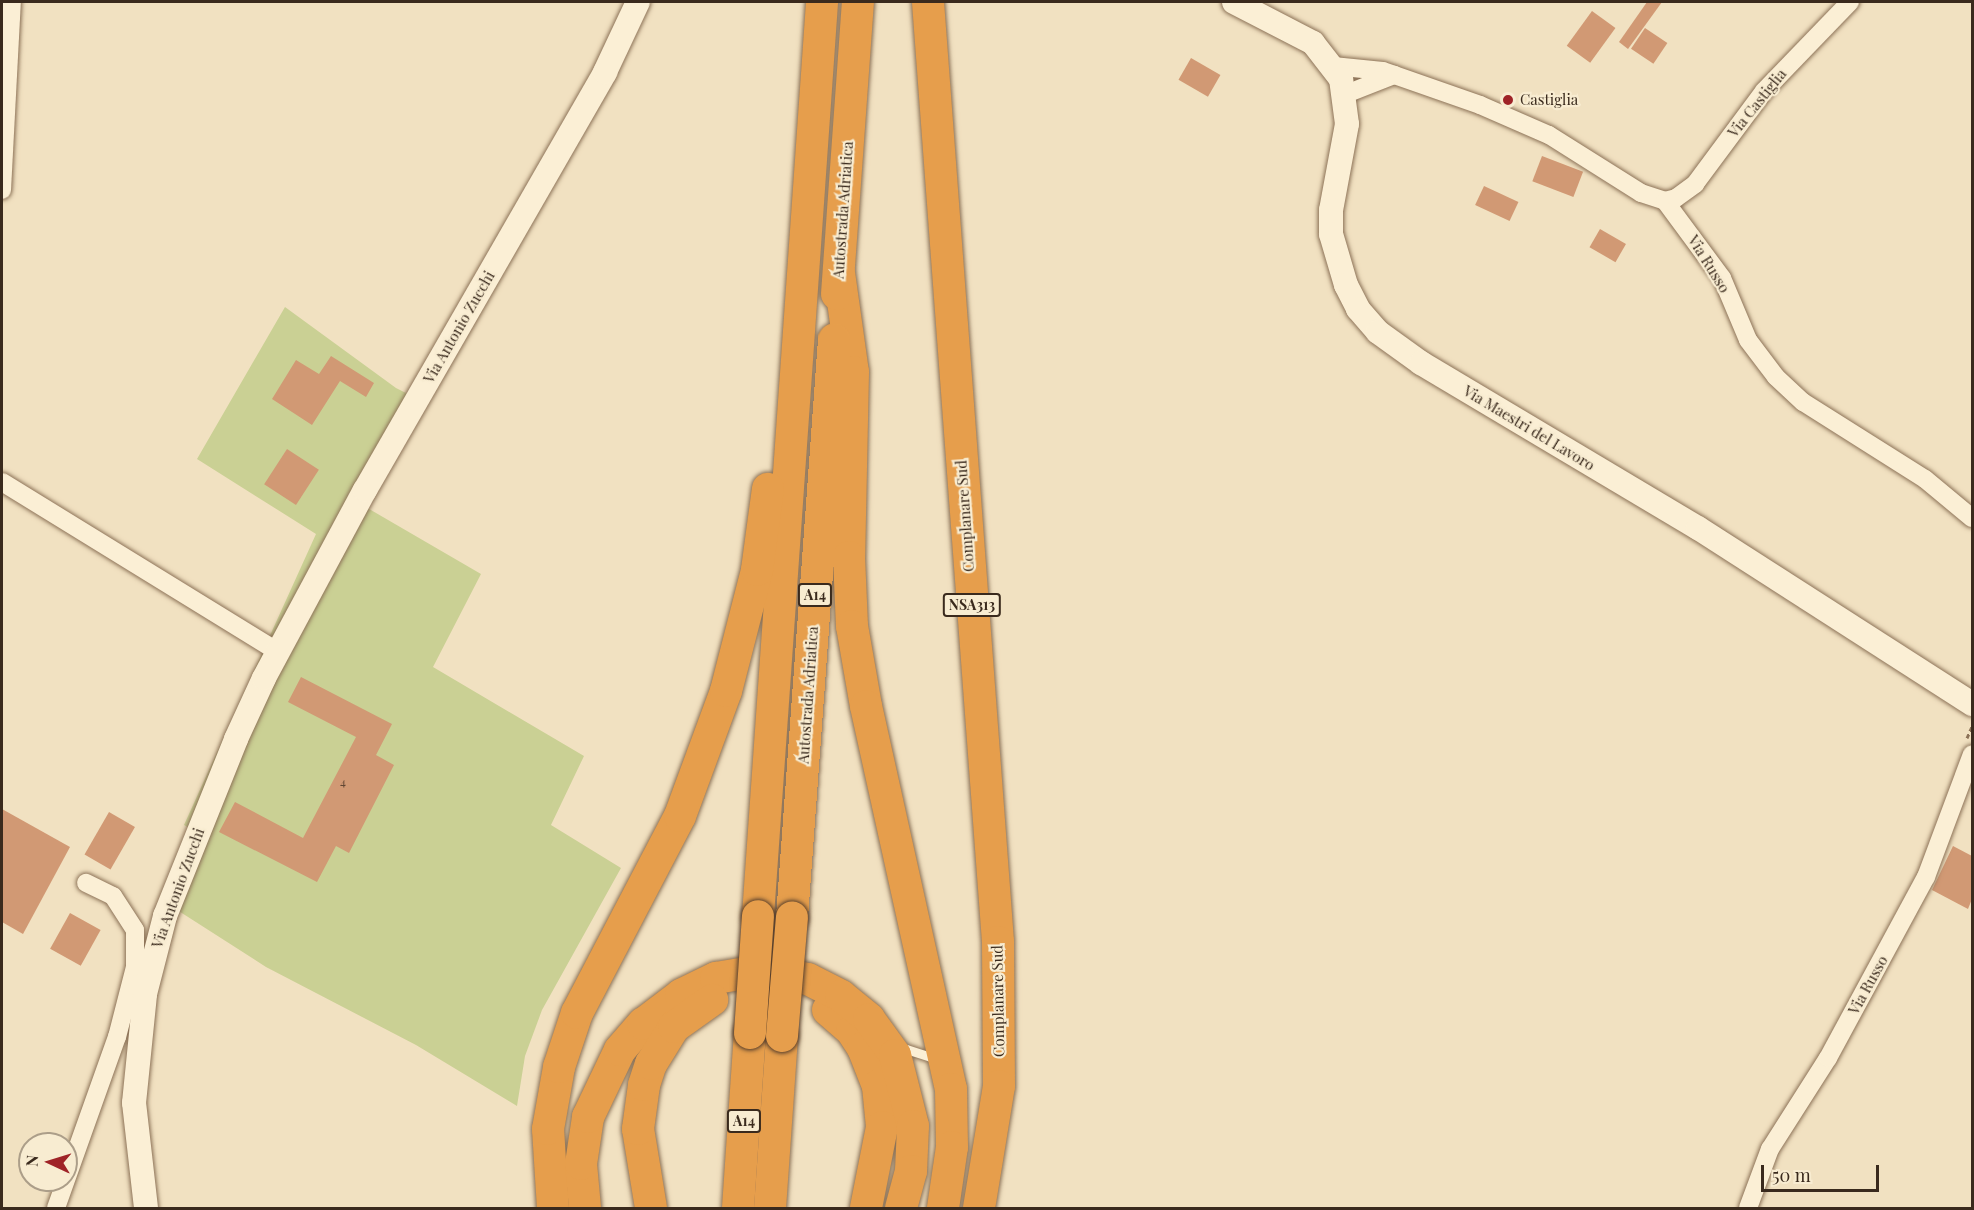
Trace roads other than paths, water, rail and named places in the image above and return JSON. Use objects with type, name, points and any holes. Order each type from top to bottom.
[{"type":"highway","name":"A14","points":[[738,1209],[822,2]]},
{"type":"highway","name":"Autostrada Adriatica","points":[[770,1209],[858,2]]},
{"type":"highway","name":"Complanare Sud","points":[[928,2],[998,942],[999,1086],[979,1209]]},
{"type":"highway","points":[[839,273],[853,372],[849,557],[856,660],[946,1062],[953,1130],[943,1209]]},
{"type":"highway","points":[[553,1209],[548,1129],[559,1067],[577,1013],[680,816],[726,691],[757,570],[774,439],[796,375]]},
{"type":"highway","points":[[585,1209],[582,1142],[597,1091],[608,1068],[632,1036],[681,995],[734,973],[764,970],[808,979],[840,996],[869,1019],[889,1044],[903,1077],[913,1126],[903,1200]]},
{"type":"highway","points":[[651,1209],[638,1129],[651,1065],[674,1027],[692,1011],[727,994],[766,988],[803,997],[837,1016],[852,1030],[873,1068],[882,1127],[866,1209]]},
{"type":"main road","name":"Via Antonio Zucchi","points":[[146,1209],[136,1134],[134,1072],[154,954],[236,739],[278,652],[365,490],[605,72],[638,2]]},
{"type":"main road","points":[[1234,2],[1301,34],[1334,66],[1346,94]]},
{"type":"main road","name":"Via Maestri del Lavoro","points":[[1346,94],[1345,143],[1331,210],[1331,234],[1346,285],[1358,309],[1378,332],[1431,369],[1896,652],[1972,704]]},
{"type":"main road","name":"Via Maestri del Lavoro","points":[[1896,652],[1937,670],[1972,693]]},
{"type":"street","points":[[2,189],[12,2]]},
{"type":"street","name":"Via Castiglia","points":[[1665,201],[1676,198],[1695,184],[1764,91],[1850,2]]},
{"type":"street","points":[[1334,66],[1396,75],[1526,124],[1641,194],[1665,201]]},
{"type":"street","points":[[1346,94],[1384,76],[1396,75]]},
{"type":"street","name":"Via Russo","points":[[1665,201],[1722,278],[1748,340],[1776,377],[1803,402],[1925,479],[1972,519]]},
{"type":"street","points":[[2,482],[278,652]]},
{"type":"street","name":"Via Russo","points":[[1748,1209],[1770,1149],[1828,1058],[1926,877],[1969,748]]},
{"type":"street","name":"Via Antonio Zucchi","points":[[56,1209],[117,1037],[135,967],[135,930],[113,896],[86,883]]},
{"type":"lane","points":[[889,1044],[946,1062]]},
{"type":"place","name":"Castiglia","points":[[1508,100]]}]
